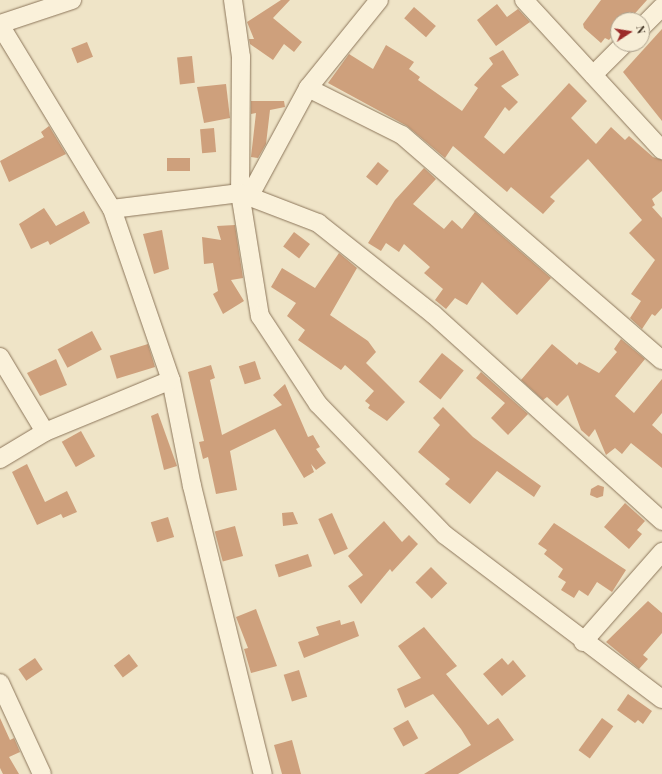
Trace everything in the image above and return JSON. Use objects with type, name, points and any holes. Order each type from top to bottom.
[{"type":"street","points":[[72,0],[0,25],[112,209],[171,380],[192,486],[263,774]]},
{"type":"street","points":[[233,0],[241,58],[245,195],[260,316],[318,404],[445,535],[583,642],[662,699]]},
{"type":"street","points":[[245,195],[308,88],[379,0]]},
{"type":"street","points":[[530,2],[593,75],[662,150]]},
{"type":"street","points":[[650,19],[662,8]]},
{"type":"street","points":[[593,75],[616,52]]},
{"type":"street","points":[[308,88],[402,136],[662,360]]},
{"type":"street","points":[[112,209],[245,195],[318,223],[434,314],[662,521]]},
{"type":"street","points":[[0,357],[45,432]]},
{"type":"street","points":[[0,459],[45,432],[171,380]]},
{"type":"street","points":[[583,642],[662,552]]},
{"type":"street","points":[[0,683],[42,774]]},
{"type":"building","points":[[281,0],[290,0],[273,18],[302,42],[294,52],[284,44],[273,60],[250,44],[249,39],[254,39],[247,22]]},
{"type":"building","points":[[601,0],[647,0],[636,12],[610,12],[610,39],[609,40],[605,38],[601,43],[584,28],[583,24]]},
{"type":"building","points":[[497,4],[507,17],[518,9],[530,22],[496,46],[477,20]]},
{"type":"building","points":[[414,7],[436,26],[426,37],[404,18]]},
{"type":"building","points":[[662,29],[662,121],[623,72],[641,52],[650,52],[650,42]]},
{"type":"building","points":[[87,42],[93,57],[77,63],[71,48]]},
{"type":"building","points":[[386,45],[414,62],[409,69],[420,77],[418,80],[462,111],[478,88],[474,85],[493,64],[489,58],[503,50],[519,75],[501,86],[518,102],[509,111],[505,107],[484,137],[504,154],[569,83],[587,101],[571,118],[596,144],[611,127],[625,140],[629,136],[653,157],[662,160],[662,191],[652,199],[655,205],[652,207],[662,218],[662,308],[655,316],[652,314],[642,329],[630,318],[641,301],[631,294],[655,260],[629,233],[642,220],[588,159],[550,197],[555,201],[543,214],[511,187],[507,192],[453,146],[445,158],[407,126],[328,83],[349,54],[373,69]]},
{"type":"building","points":[[192,56],[195,83],[180,84],[177,58]]},
{"type":"building","points":[[226,84],[230,118],[204,123],[197,87]]},
{"type":"building","points":[[251,101],[284,101],[285,107],[270,110],[266,144],[258,158],[251,157],[256,113],[251,114]]},
{"type":"building","points":[[49,126],[66,154],[9,182],[0,161],[44,137],[41,132]]},
{"type":"building","points":[[214,128],[216,152],[202,153],[200,129]]},
{"type":"building","points":[[167,158],[190,158],[190,171],[167,171]]},
{"type":"building","points":[[378,162],[389,171],[377,186],[366,177]]},
{"type":"building","points":[[424,168],[436,179],[413,204],[444,229],[452,220],[462,229],[475,212],[551,278],[517,315],[482,282],[467,305],[455,298],[446,309],[435,300],[443,289],[424,273],[430,267],[404,244],[399,252],[386,243],[381,251],[368,243],[395,200]]},
{"type":"building","points":[[44,208],[56,226],[84,211],[90,223],[50,245],[48,241],[31,249],[19,224]]},
{"type":"building","points":[[235,225],[243,278],[231,280],[244,301],[223,314],[213,294],[218,291],[213,263],[204,264],[202,237],[221,240],[217,226]]},
{"type":"building","points":[[162,230],[169,269],[154,274],[143,234]]},
{"type":"building","points":[[294,232],[310,244],[299,258],[283,246]]},
{"type":"building","points":[[339,253],[357,268],[330,315],[368,341],[376,352],[366,363],[405,402],[387,421],[368,408],[370,405],[365,401],[374,391],[345,365],[341,370],[298,340],[305,330],[287,316],[296,303],[271,287],[282,268],[315,288]]},
{"type":"building","points":[[92,331],[102,350],[67,368],[58,349]]},
{"type":"building","points":[[621,339],[645,359],[615,396],[634,413],[662,379],[662,413],[652,425],[662,434],[662,468],[631,443],[622,454],[615,448],[606,455],[595,429],[589,437],[581,430],[568,395],[557,406],[547,397],[543,400],[521,380],[552,344],[577,365],[579,362],[599,373],[617,352],[614,349]]},
{"type":"building","points":[[148,344],[155,367],[117,379],[110,356]]},
{"type":"building","points":[[442,353],[464,371],[440,399],[419,382]]},
{"type":"building","points":[[56,359],[67,385],[40,396],[27,373]]},
{"type":"building","points":[[255,361],[261,379],[245,384],[239,366]]},
{"type":"building","points":[[211,365],[215,378],[210,380],[222,435],[282,405],[273,395],[285,384],[308,437],[313,435],[320,447],[316,449],[326,463],[316,470],[311,464],[314,472],[304,478],[275,429],[230,451],[237,490],[216,494],[208,457],[203,459],[199,442],[204,441],[188,372]]},
{"type":"building","points":[[481,372],[528,414],[508,435],[491,418],[505,403],[476,378]]},
{"type":"building","points":[[443,407],[473,437],[541,486],[534,497],[497,471],[470,504],[445,484],[450,479],[418,452],[440,425],[433,418]]},
{"type":"building","points":[[158,413],[177,466],[164,470],[151,416]]},
{"type":"building","points":[[81,431],[95,456],[76,467],[62,442]]},
{"type":"building","points":[[27,464],[45,502],[67,491],[77,512],[63,518],[61,514],[37,525],[12,472]]},
{"type":"building","points":[[598,485],[604,487],[603,496],[597,498],[590,495],[591,489]]},
{"type":"building","points":[[625,503],[645,521],[637,530],[642,534],[629,549],[604,527]]},
{"type":"building","points":[[293,512],[298,524],[283,526],[282,513]]},
{"type":"building","points":[[332,513],[348,549],[334,555],[318,519]]},
{"type":"building","points":[[168,517],[174,537],[157,542],[151,522]]},
{"type":"building","points":[[384,521],[402,542],[409,535],[418,544],[392,572],[390,569],[361,604],[348,586],[363,575],[348,556]]},
{"type":"building","points":[[554,523],[626,570],[612,592],[597,582],[588,596],[579,590],[574,598],[561,590],[566,582],[558,577],[563,569],[544,554],[547,550],[538,544]]},
{"type":"building","points":[[235,526],[243,556],[223,561],[215,531]]},
{"type":"building","points":[[308,554],[312,566],[279,577],[275,565]]},
{"type":"building","points":[[431,567],[447,583],[432,599],[415,583]]},
{"type":"building","points":[[648,601],[662,613],[662,633],[643,655],[648,659],[639,669],[606,642]]},
{"type":"building","points":[[256,609],[277,666],[251,673],[244,649],[248,648],[236,617]]},
{"type":"building","points":[[340,620],[341,625],[354,621],[359,636],[304,658],[298,642],[319,635],[316,627]]},
{"type":"building","points":[[424,627],[457,666],[446,674],[488,725],[498,718],[514,740],[458,774],[424,774],[471,745],[461,729],[433,694],[405,708],[397,689],[421,678],[398,646]]},
{"type":"building","points":[[129,654],[138,666],[123,677],[114,665]]},
{"type":"building","points":[[35,658],[43,670],[26,681],[18,669]]},
{"type":"building","points":[[502,658],[508,665],[513,660],[526,676],[502,696],[483,674]]},
{"type":"building","points":[[299,670],[307,697],[292,701],[284,675]]},
{"type":"building","points":[[628,694],[652,711],[643,724],[638,720],[635,723],[617,710]]},
{"type":"building","points":[[0,718],[10,740],[14,738],[20,752],[9,757],[19,774],[3,774],[0,768]]},
{"type":"building","points":[[602,718],[613,726],[590,759],[578,750]]},
{"type":"building","points":[[408,720],[418,738],[403,747],[393,728]]},
{"type":"building","points":[[292,740],[301,774],[282,774],[274,745]]}]
